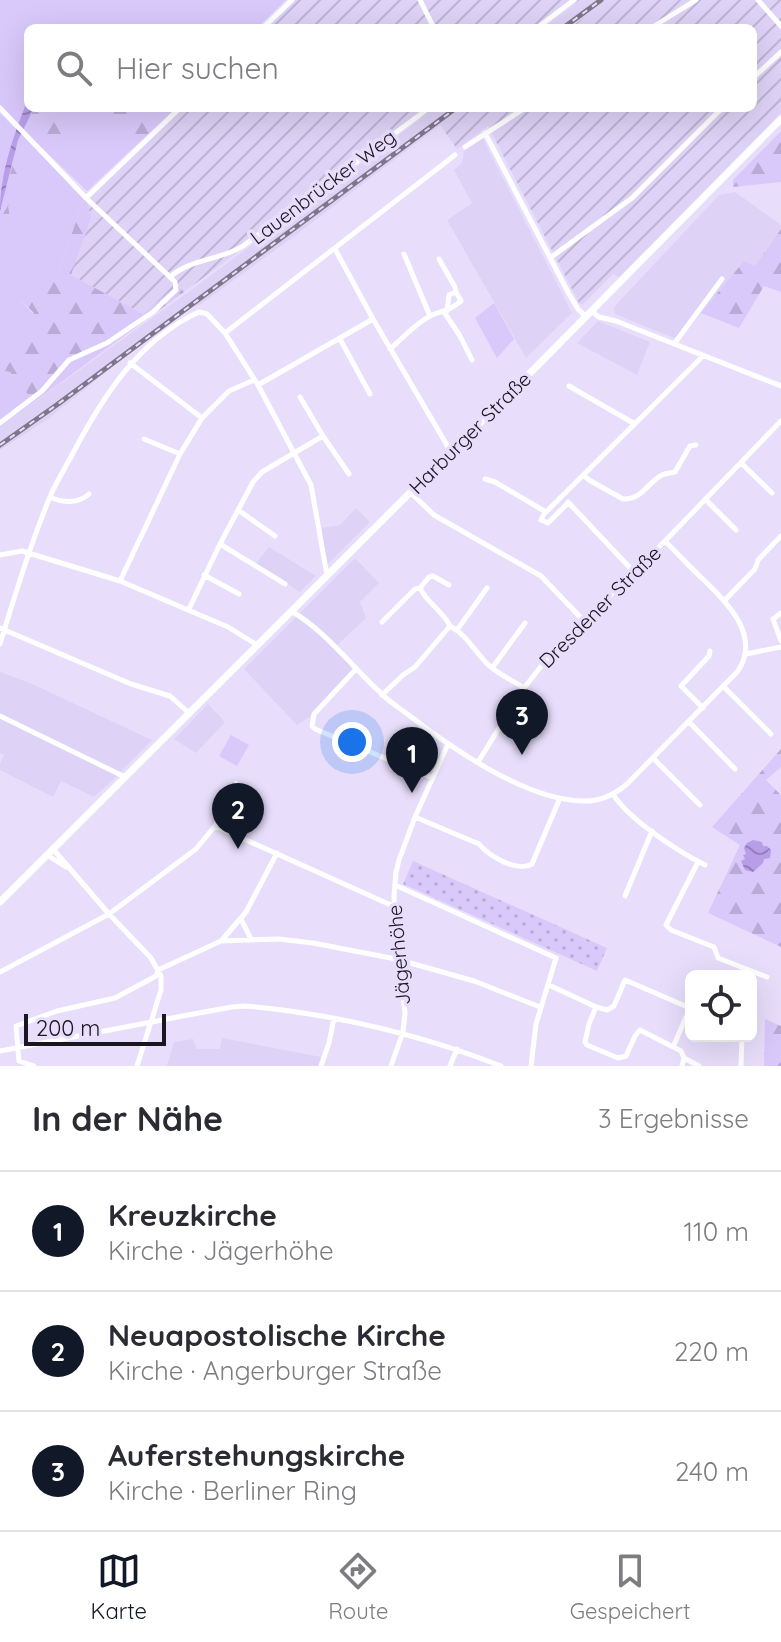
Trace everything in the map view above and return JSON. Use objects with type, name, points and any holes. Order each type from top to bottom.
[{"type":"main road","name":"Harburger Straße","points":[[0,902],[781,119]]},
{"type":"street","points":[[267,24],[292,0]]},
{"type":"street","points":[[420,0],[432,24]]},
{"type":"street","points":[[542,24],[574,0]]},
{"type":"street","points":[[657,24],[696,0]]},
{"type":"street","points":[[758,0],[781,26]]},
{"type":"street","points":[[757,74],[781,52]]},
{"type":"street","points":[[0,108],[86,198],[176,285],[174,293],[153,312],[107,343],[69,360],[42,391],[0,423]]},
{"type":"street","points":[[86,198],[176,112]]},
{"type":"street","name":"Lauenbrücker Weg","points":[[170,277],[179,270],[243,246],[424,112]]},
{"type":"street","points":[[465,147],[519,112]]},
{"type":"street","points":[[550,258],[632,198],[718,112]]},
{"type":"street","points":[[485,133],[578,309],[781,386]]},
{"type":"street","points":[[225,333],[455,155]]},
{"type":"street","points":[[335,249],[451,452]]},
{"type":"street","points":[[404,254],[430,316]]},
{"type":"street","points":[[390,349],[430,316],[446,311],[461,301],[439,259]]},
{"type":"street","points":[[674,344],[722,279]]},
{"type":"street","points":[[456,292],[449,295],[446,311],[472,360]]},
{"type":"street","points":[[0,644],[2,629],[50,497],[82,435],[130,363],[167,331],[199,312],[207,314],[225,333],[256,382],[311,485],[327,575]]},
{"type":"street","points":[[120,581],[180,454],[202,418],[229,391],[256,382],[373,319]]},
{"type":"street","points":[[340,339],[370,394]]},
{"type":"street","points":[[568,503],[548,523],[541,520],[702,355]]},
{"type":"street","points":[[130,363],[202,418]]},
{"type":"street","points":[[569,386],[635,424]]},
{"type":"street","points":[[300,397],[349,474]]},
{"type":"street","name":"Dresdener Straße","points":[[478,762],[524,688],[550,655],[781,421]]},
{"type":"street","points":[[189,609],[253,482],[262,472],[323,436]]},
{"type":"street","points":[[144,439],[180,454]]},
{"type":"street","points":[[583,475],[623,499],[629,499],[642,493],[662,475],[675,472],[690,446],[696,445]]},
{"type":"street","points":[[741,463],[772,493]]},
{"type":"street","points":[[485,479],[546,512]]},
{"type":"street","points":[[410,492],[434,515],[541,576],[583,620]]},
{"type":"street","points":[[50,497],[73,501],[82,500],[89,494]]},
{"type":"street","points":[[563,496],[633,571]]},
{"type":"street","points":[[705,499],[736,530]]},
{"type":"street","points":[[238,510],[275,536]]},
{"type":"street","points":[[724,601],[781,536]]},
{"type":"street","points":[[291,611],[307,620],[382,695],[448,744],[528,787],[560,798],[587,801],[613,794],[627,784],[724,687],[738,671],[746,654],[742,628],[734,610],[665,541]]},
{"type":"street","points":[[220,544],[285,584]]},
{"type":"street","points":[[0,555],[22,551],[120,581],[228,627],[257,645]]},
{"type":"street","points":[[204,575],[239,594]]},
{"type":"street","points":[[382,622],[429,577],[433,576],[449,585]]},
{"type":"street","points":[[420,588],[424,597],[477,649],[479,656],[524,688]]},
{"type":"street","points":[[382,695],[454,628],[487,588]]},
{"type":"street","points":[[298,604],[307,620]]},
{"type":"street","points":[[746,654],[781,644],[773,619],[781,613]]},
{"type":"street","points":[[492,668],[525,623]]},
{"type":"street","points":[[2,629],[131,684],[170,696],[189,713]]},
{"type":"street","points":[[703,708],[681,686],[709,656],[710,651]]},
{"type":"street","points":[[356,669],[314,714],[312,726],[433,778]]},
{"type":"street","points":[[724,687],[771,734]]},
{"type":"street","points":[[0,716],[125,777]]},
{"type":"street","points":[[689,722],[735,769]]},
{"type":"street","name":"Jägerhöhe","points":[[403,1032],[404,1004],[396,959],[395,885],[399,860],[415,817],[448,744]]},
{"type":"street","points":[[653,758],[700,805]]},
{"type":"street","points":[[0,972],[109,914],[196,849],[215,826],[236,783]]},
{"type":"street","points":[[613,794],[652,831],[702,864],[666,925],[671,930],[714,947],[718,958],[767,977]]},
{"type":"street","points":[[415,817],[479,844],[486,853],[519,868],[526,868],[532,864],[560,798]]},
{"type":"street","points":[[215,826],[394,906]]},
{"type":"street","points":[[625,896],[652,831]]},
{"type":"street","points":[[50,852],[151,958],[158,970],[161,990],[137,1066]]},
{"type":"street","points":[[221,941],[241,919],[277,853]]},
{"type":"street","points":[[395,885],[556,958],[540,1007],[531,1066]]},
{"type":"street","points":[[241,919],[251,939]]},
{"type":"street","points":[[34,1066],[19,1061],[16,1026],[57,1011],[115,998],[156,976],[158,970],[221,941],[279,939],[396,959],[464,978],[540,1007]]},
{"type":"street","points":[[550,981],[607,1010],[614,1006],[625,980],[685,1005]]},
{"type":"street","points":[[0,1051],[245,1006],[334,1018],[403,1032],[501,1066]]},
{"type":"street","points":[[596,1007],[589,1024],[587,1045],[618,1058],[626,1056],[640,1030],[681,1051],[684,1058],[682,1066]]},
{"type":"street","points":[[321,1066],[334,1018]]},
{"type":"street","points":[[673,1047],[685,1021]]},
{"type":"street","points":[[391,1066],[403,1032]]},
{"type":"street","points":[[741,1066],[742,1042]]},
{"type":"street","points":[[450,1066],[457,1049]]},
{"type":"street","points":[[612,1066],[615,1057]]},
{"type":"street","points":[[684,1058],[699,1066]]},
{"type":"shaded area","points":[[293,0],[580,0],[547,24],[268,24]]},
{"type":"shaded area","points":[[581,0],[607,0],[575,24],[548,24]]},
{"type":"shaded area","points":[[607,0],[781,0],[781,113],[619,277],[613,274],[582,305],[488,126],[457,149],[440,125],[457,112],[757,112],[757,24],[575,24]]},
{"type":"shaded area","points":[[177,112],[429,112],[184,292],[177,286],[143,314],[71,275],[91,218],[86,198]]},
{"type":"shaded area","points":[[430,112],[457,112],[296,235],[136,348],[48,419],[0,450],[0,427],[194,288]]},
{"type":"shaded area","points":[[482,137],[572,313],[526,358],[447,220],[472,203],[454,170],[462,163],[464,151]]},
{"type":"shaded area","points":[[735,192],[781,225],[755,266],[744,261],[679,340],[615,314],[614,307],[719,195]]},
{"type":"shaded area","points":[[598,321],[650,342],[637,375],[577,343]]},
{"type":"shaded area","points":[[356,508],[370,522],[326,566],[321,528],[340,525]]},
{"type":"shaded area","points":[[269,547],[316,576],[300,592],[256,563]]},
{"type":"shaded area","points":[[355,558],[379,583],[360,602],[366,618],[335,647],[356,669],[314,714],[297,725],[244,669]]},
{"type":"shaded area","points":[[0,672],[152,740],[94,797],[61,781],[53,797],[0,770],[4,755],[0,753]]},
{"type":"shaded area","points":[[208,704],[225,722],[196,753],[174,739]]},
{"type":"shaded area","points":[[222,1038],[321,1057],[318,1066],[167,1066],[174,1042],[193,1039],[197,1049],[220,1049]]},
{"type":"green space","points":[[0,0],[286,0],[261,24],[24,24],[24,112],[172,112],[87,191],[0,105]]},
{"type":"green space","points":[[32,112],[54,112],[75,136],[64,169],[25,129]]},
{"type":"green space","points":[[112,112],[134,112],[150,132],[131,150],[113,127],[121,122]]},
{"type":"green space","points":[[0,113],[84,198],[59,271],[21,301],[36,317],[20,354],[0,368]]},
{"type":"green space","points":[[781,131],[781,182],[733,187],[733,180]]},
{"type":"green space","points":[[21,134],[28,141],[8,207],[9,223],[2,249],[0,211]]},
{"type":"green space","points":[[84,198],[91,218],[71,275],[143,314],[177,285],[184,292],[0,427],[0,420],[30,397],[10,372],[0,370],[0,359],[20,354],[35,317],[21,301],[24,283],[59,271]]},
{"type":"green space","points":[[781,229],[781,292],[764,286],[739,328],[701,313],[744,261],[755,266]]},
{"type":"green space","points":[[494,303],[514,339],[497,358],[475,318]]},
{"type":"green space","points":[[0,370],[10,372],[30,397],[0,420]]},
{"type":"green space","points":[[231,735],[249,745],[237,766],[219,756]]},
{"type":"green space","points":[[781,749],[781,767],[766,780],[781,795],[781,947],[708,913],[740,845],[712,827]]},
{"type":"green space","points":[[413,861],[607,948],[597,971],[403,884]]},
{"type":"green space","points":[[765,1019],[781,1026],[781,1066],[764,1066]]},
{"type":"water","points":[[24,110],[32,112],[18,140],[0,211],[5,168]]},
{"type":"water","points":[[753,840],[762,842],[771,850],[770,858],[764,859],[753,872],[745,870],[741,861],[745,859],[744,848]]},
{"type":"railway","points":[[568,24],[601,0]]},
{"type":"railway","points":[[0,445],[451,112]]},
{"type":"place","name":"Auferstehungskirche","points":[[522,755]]},
{"type":"place","name":"Kreuzkirche","points":[[412,793]]},
{"type":"place","name":"Neuapostolische Kirche","points":[[238,849]]}]
